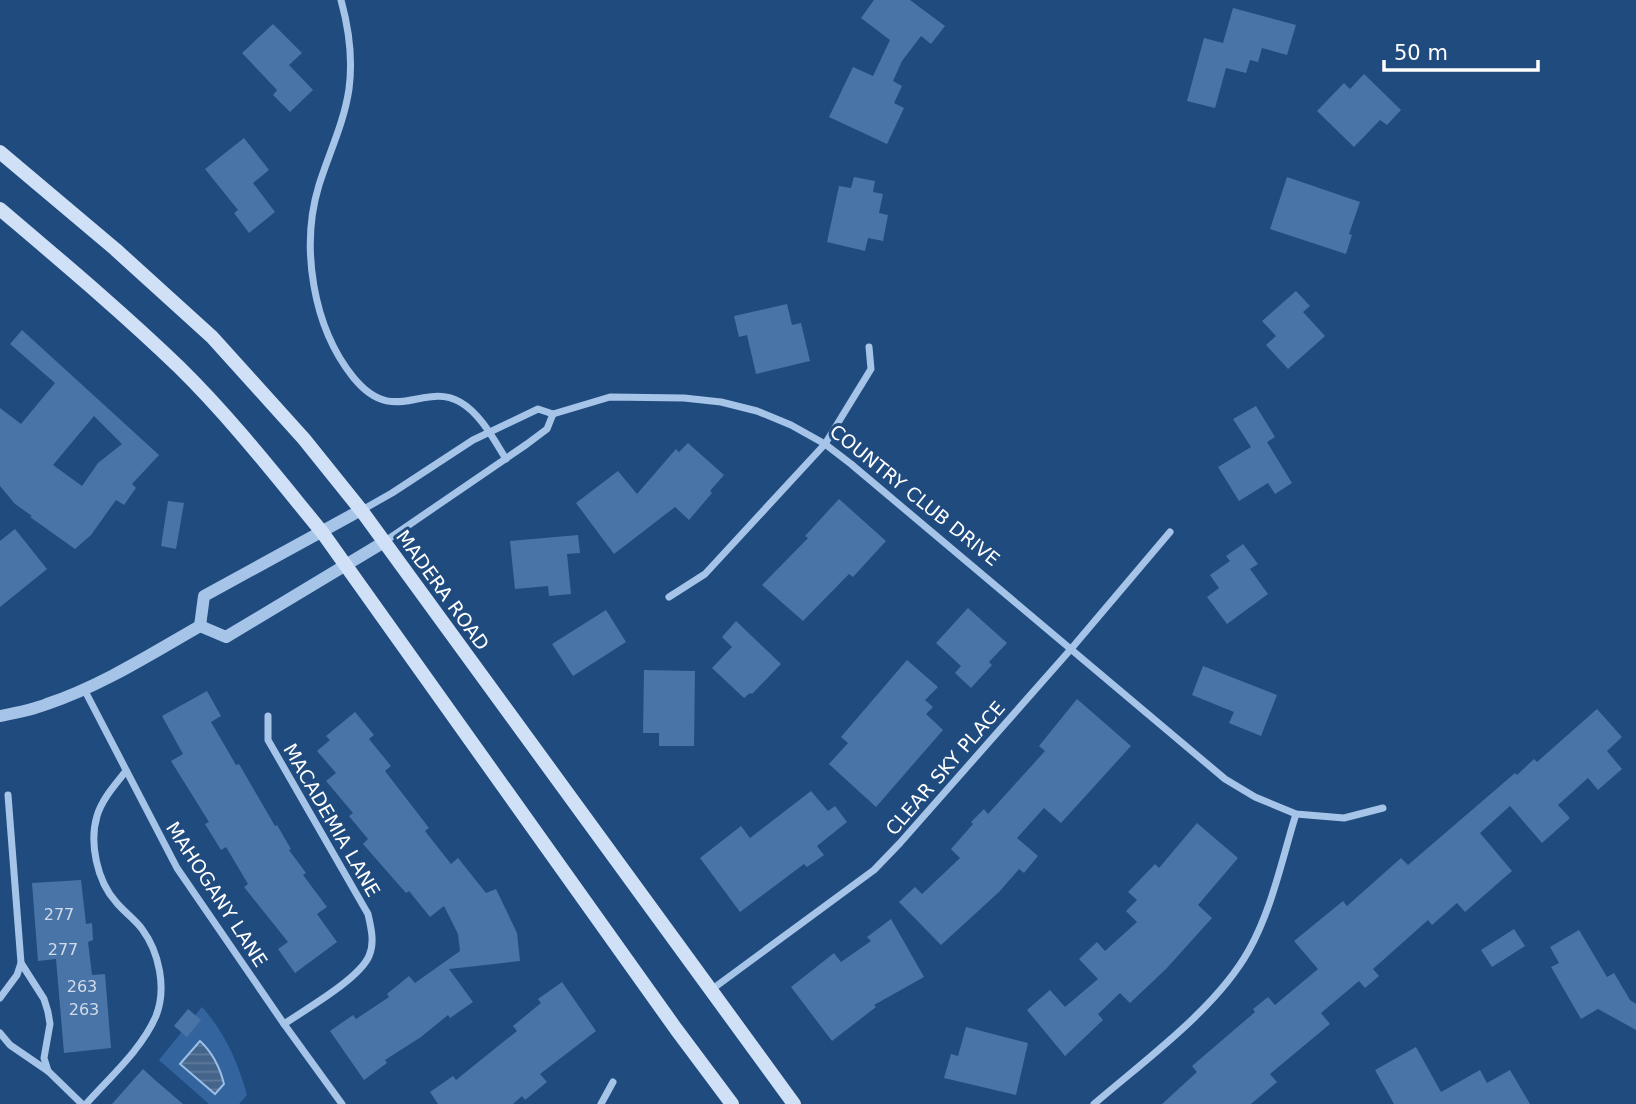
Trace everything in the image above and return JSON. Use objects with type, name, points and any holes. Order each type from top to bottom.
[{"type":"main road","name":"MADERA ROAD","points":[[0,152],[116,249],[212,337],[304,439],[361,510],[794,1104]]},
{"type":"main road","points":[[0,209],[86,282],[180,369],[270,467],[346,565],[732,1104]]},
{"type":"street","points":[[341,0],[351,57],[349,88],[342,122],[319,187],[312,217],[311,253],[315,288],[323,320],[353,377],[377,398],[407,403],[433,396],[449,397],[467,407],[506,459]]},
{"type":"street","points":[[669,597],[705,574],[825,444],[871,369],[869,347]]},
{"type":"street","name":"COUNTRY CLUB DRIVE","points":[[361,510],[392,494],[473,439],[538,409],[553,414],[610,397],[684,398],[721,402],[757,411],[791,425],[825,444],[862,472],[1225,779],[1255,797],[1296,814],[1344,818],[1382,808]]},
{"type":"street","points":[[200,626],[226,637],[346,565],[506,459],[547,429],[553,414]]},
{"type":"street","points":[[200,626],[204,596],[361,510]]},
{"type":"street","name":"CLEAR SKY PLACE","points":[[711,990],[874,870],[900,844],[1071,649],[1170,532]]},
{"type":"street","points":[[0,716],[46,705],[84,689],[122,671],[200,626]]},
{"type":"street","name":"MAHOGANY LANE","points":[[84,689],[177,868],[342,1104]]},
{"type":"street","name":"MACADEMIA LANE","points":[[268,716],[268,740],[368,914],[373,936],[370,955],[359,971],[284,1024]]},
{"type":"street","points":[[0,1032],[10,1045],[48,1071],[84,1104],[142,1041],[157,1013],[161,997],[161,978],[151,943],[105,887],[97,867],[94,847],[97,815],[126,771]]},
{"type":"street","points":[[8,794],[22,963],[44,999],[48,1012],[50,1024],[44,1058],[48,1071]]},
{"type":"street","points":[[1094,1104],[1207,1005],[1232,978],[1262,925],[1296,814]]},
{"type":"street","points":[[0,998],[17,975],[22,963]]},
{"type":"street","points":[[601,1104],[613,1082]]},
{"type":"shaded area","points":[[202,1007],[230,1048],[239,1071],[247,1095],[239,1104],[209,1104],[159,1060]]},
{"type":"shaded area","points":[[200,1041],[212,1056],[224,1084],[215,1094],[180,1064]]},
{"type":"building","points":[[874,0],[910,0],[945,26],[931,44],[921,36],[902,61],[893,81],[902,86],[894,103],[904,108],[887,144],[829,117],[853,67],[873,76],[890,40],[861,18]]},
{"type":"building","points":[[1233,8],[1296,25],[1287,55],[1262,48],[1258,62],[1250,60],[1246,73],[1226,68],[1215,108],[1187,101],[1204,38],[1223,43]]},
{"type":"building","points":[[273,24],[302,53],[289,65],[313,90],[290,112],[273,95],[277,90],[242,53]]},
{"type":"building","points":[[1364,74],[1401,110],[1387,125],[1380,120],[1354,147],[1317,111],[1344,83],[1350,89]]},
{"type":"building","points":[[244,138],[269,170],[253,183],[275,212],[249,233],[234,213],[238,210],[205,169]]},
{"type":"building","points":[[854,177],[875,181],[873,192],[883,194],[879,213],[888,215],[883,241],[868,238],[865,251],[827,242],[839,186],[851,188]]},
{"type":"building","points":[[1287,177],[1360,202],[1349,234],[1352,235],[1346,254],[1270,229]]},
{"type":"building","points":[[1296,291],[1310,306],[1303,312],[1325,336],[1288,369],[1266,345],[1276,336],[1262,321]]},
{"type":"building","points":[[787,304],[792,325],[801,323],[810,361],[756,374],[747,335],[739,337],[734,316]]},
{"type":"building","points":[[22,330],[159,455],[132,484],[136,488],[124,505],[116,500],[91,535],[75,549],[30,517],[32,516],[15,504],[0,486],[0,408],[21,424],[55,383],[10,344]],"holes":[[[94,416],[122,444],[98,463],[82,486],[53,465]]]},
{"type":"building","points":[[1256,406],[1275,437],[1267,442],[1292,483],[1275,494],[1268,483],[1239,501],[1218,467],[1251,447],[1233,419]]},
{"type":"building","points":[[688,443],[724,475],[710,491],[712,493],[689,520],[675,507],[614,554],[576,503],[618,471],[637,494],[676,449],[679,452]]},
{"type":"building","points":[[839,499],[886,541],[853,577],[849,574],[803,621],[762,585],[808,538],[805,536]]},
{"type":"building","points":[[168,501],[184,503],[176,549],[161,546]]},
{"type":"building","points":[[15,529],[47,569],[0,607],[0,541]]},
{"type":"building","points":[[578,535],[580,553],[567,554],[571,594],[549,596],[548,586],[515,589],[510,541]]},
{"type":"building","points":[[1243,544],[1258,564],[1250,569],[1268,594],[1227,624],[1207,597],[1219,588],[1210,575],[1230,561],[1226,556]]},
{"type":"building","points":[[968,608],[1007,643],[989,662],[992,665],[971,688],[955,673],[961,666],[936,643]]},
{"type":"building","points":[[606,610],[626,642],[573,676],[552,644]]},
{"type":"building","points":[[736,621],[781,664],[752,694],[744,698],[712,668],[732,647],[722,637]]},
{"type":"building","points":[[907,660],[938,687],[925,700],[933,707],[926,714],[943,730],[876,807],[829,764],[848,743],[841,737]]},
{"type":"building","points":[[1203,666],[1277,695],[1261,736],[1229,723],[1234,712],[1192,695]]},
{"type":"building","points":[[644,670],[695,671],[694,746],[659,746],[659,733],[643,733]]},
{"type":"building","points":[[207,691],[221,716],[211,722],[275,826],[277,825],[291,849],[289,850],[306,873],[303,875],[327,907],[317,914],[337,942],[295,973],[278,949],[288,942],[244,887],[248,884],[226,847],[221,850],[205,824],[209,822],[171,761],[183,754],[162,716]]},
{"type":"building","points":[[1077,699],[1131,746],[1061,823],[1044,808],[1017,838],[1038,856],[1024,873],[1019,869],[999,892],[941,945],[899,902],[915,887],[922,894],[960,858],[951,849],[973,824],[971,822],[984,809],[988,814],[1045,751],[1039,746]]},
{"type":"building","points":[[1597,709],[1622,737],[1607,751],[1622,769],[1598,790],[1588,778],[1558,805],[1570,818],[1542,843],[1510,806],[1480,833],[1512,871],[1465,912],[1457,903],[1432,925],[1428,920],[1373,969],[1379,976],[1365,988],[1359,981],[1321,1013],[1330,1024],[1270,1074],[1277,1082],[1251,1104],[1162,1104],[1197,1072],[1192,1066],[1255,1012],[1253,1009],[1268,997],[1275,1005],[1318,969],[1294,941],[1343,901],[1347,906],[1401,858],[1408,865],[1515,773],[1517,775],[1534,759],[1537,762]]},
{"type":"building","points":[[355,712],[374,735],[369,739],[391,766],[385,771],[429,828],[425,831],[451,864],[458,858],[486,893],[496,889],[517,933],[520,961],[449,969],[473,1002],[450,1018],[448,1015],[421,1037],[385,1060],[387,1063],[364,1080],[330,1031],[353,1015],[356,1019],[389,997],[387,994],[409,976],[415,983],[460,951],[458,934],[444,906],[430,917],[409,891],[406,893],[363,844],[368,839],[349,816],[353,813],[326,781],[336,773],[317,751],[330,740],[326,736]]},
{"type":"building","points":[[811,791],[828,811],[835,806],[847,822],[817,846],[824,855],[807,867],[804,864],[740,912],[700,858],[741,826],[750,838]]},
{"type":"building","points":[[1197,823],[1238,858],[1198,905],[1212,918],[1166,969],[1130,1003],[1120,993],[1098,1014],[1103,1020],[1065,1056],[1027,1010],[1050,990],[1065,1007],[1098,979],[1079,959],[1097,942],[1105,951],[1137,922],[1126,911],[1137,900],[1128,892],[1155,864],[1159,868]]},
{"type":"building","points":[[81,880],[86,924],[92,923],[93,940],[88,942],[92,975],[105,974],[111,1048],[64,1053],[56,959],[38,961],[32,883]]},
{"type":"building","points":[[891,919],[924,977],[874,1005],[876,1007],[832,1041],[791,987],[834,953],[841,962],[871,941],[867,937]]},
{"type":"building","points":[[1514,929],[1525,946],[1492,967],[1481,950]]},
{"type":"building","points":[[1579,930],[1607,977],[1614,973],[1630,1000],[1636,1004],[1636,1030],[1598,1009],[1581,1019],[1551,967],[1559,963],[1550,947]]},
{"type":"building","points":[[562,982],[596,1031],[540,1074],[547,1082],[525,1100],[522,1096],[513,1104],[438,1104],[430,1092],[453,1076],[456,1080],[517,1031],[513,1026],[541,1003],[538,999]]},
{"type":"building","points":[[188,1009],[201,1020],[187,1037],[174,1026]]},
{"type":"building","points":[[966,1027],[1028,1043],[1016,1095],[944,1078],[951,1054],[958,1056]]},
{"type":"building","points":[[1416,1047],[1441,1092],[1480,1070],[1487,1083],[1510,1070],[1530,1104],[1394,1104],[1375,1070]]},
{"type":"building","points":[[143,1069],[155,1080],[183,1104],[112,1104]]}]
